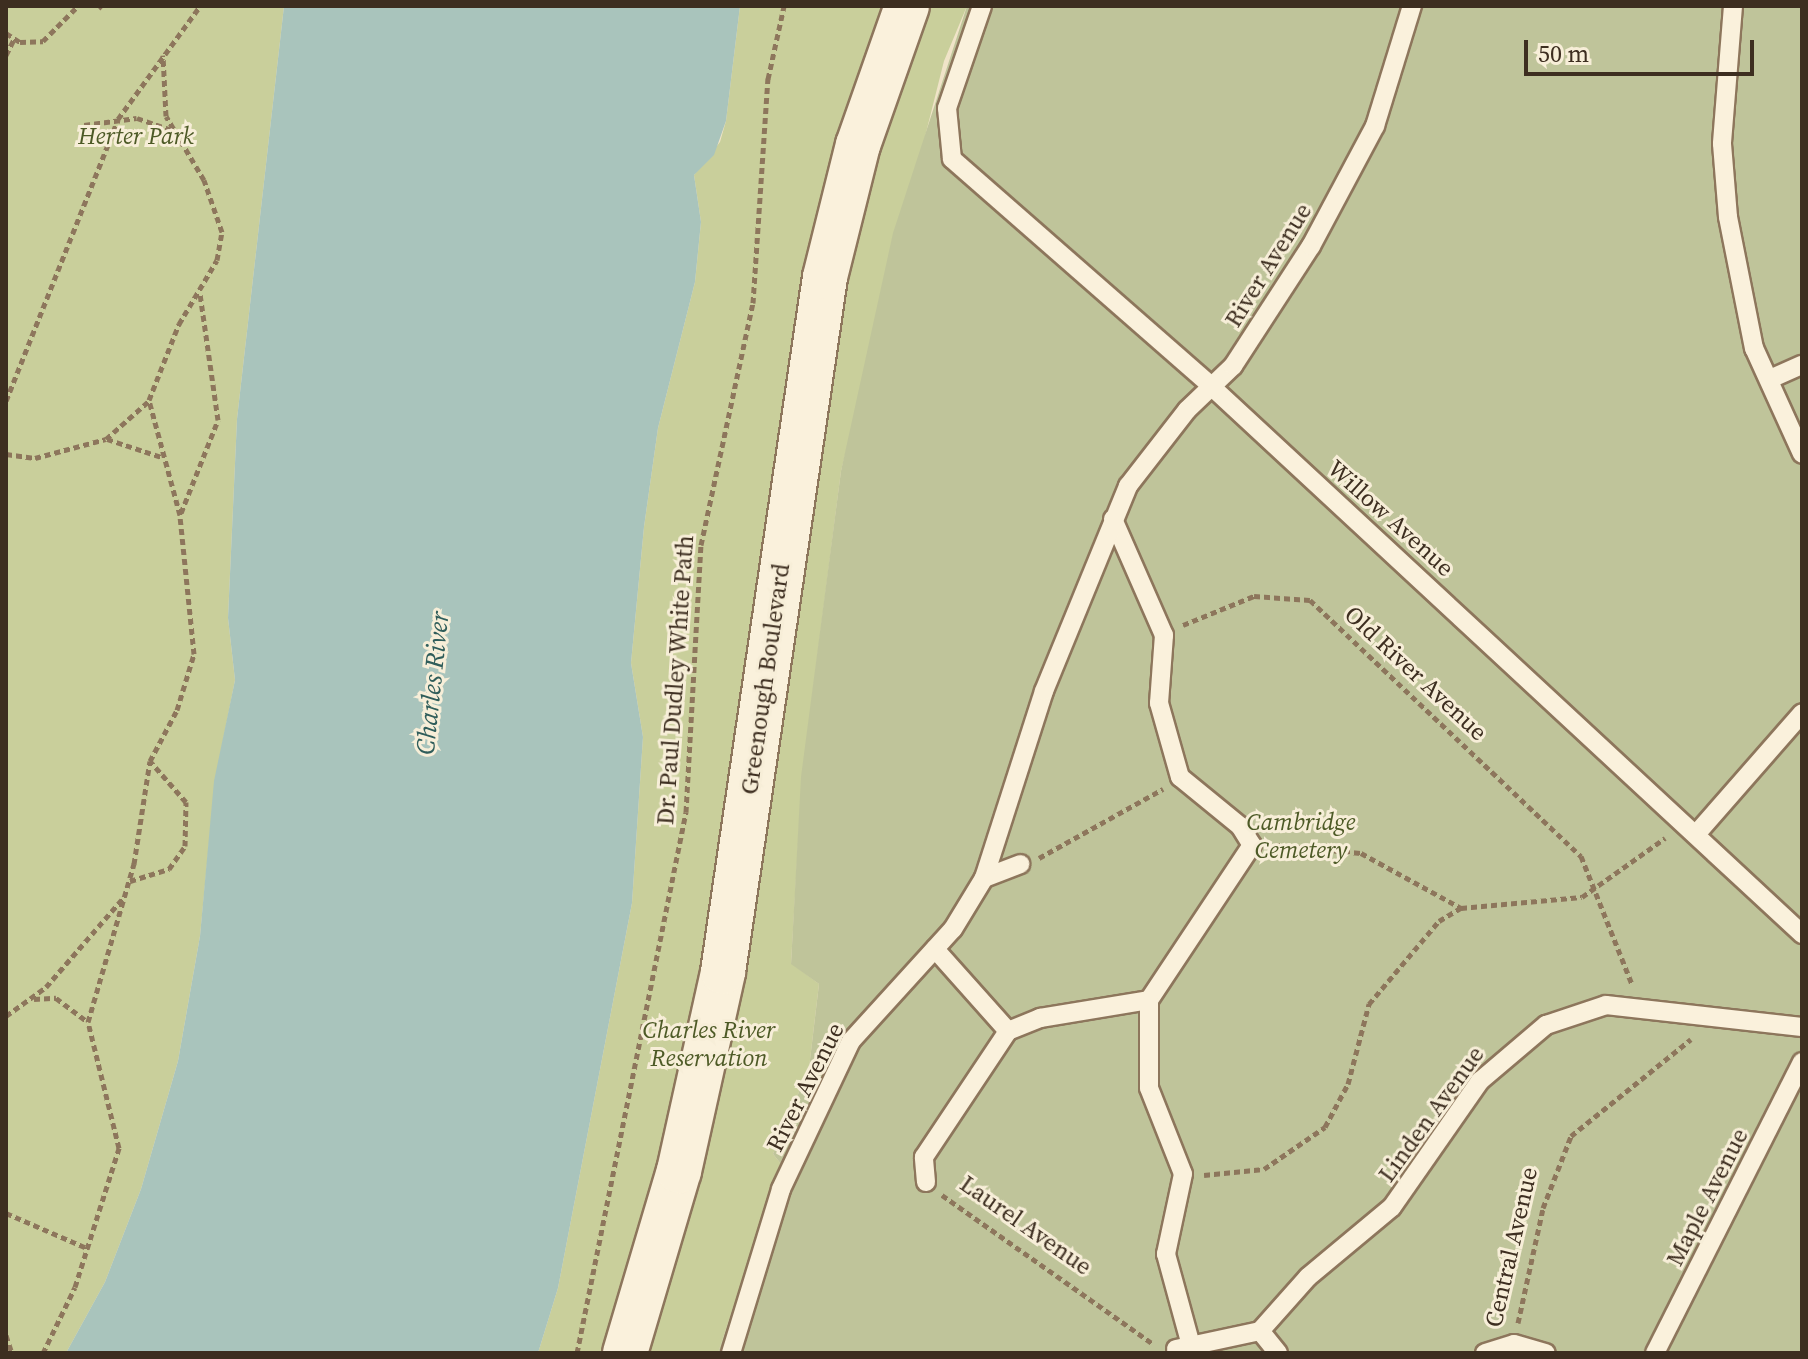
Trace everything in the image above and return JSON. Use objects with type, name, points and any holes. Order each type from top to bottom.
[{"type":"main road","name":"Greenough Boulevard","points":[[625,1353],[679,1171],[723,972],[822,289],[858,145],[907,6]]},
{"type":"lane","name":"Willow Avenue","points":[[982,6],[947,108],[945,143],[973,181],[1212,387],[1691,826],[1802,934]]},
{"type":"lane","name":"River Avenue","points":[[731,1353],[781,1189],[838,1066],[887,994],[935,949],[984,878],[1044,691],[1113,519],[1158,444],[1212,387],[1267,315],[1350,175],[1393,80],[1412,6]]},
{"type":"lane","points":[[1733,6],[1722,144],[1728,217],[1754,348],[1802,454]]},
{"type":"lane","points":[[1770,379],[1802,365]]},
{"type":"lane","points":[[1113,519],[1164,635],[1159,703],[1180,777],[1240,826],[1252,845],[1149,1000],[1149,1088],[1183,1174],[1166,1254],[1188,1350],[1260,1331],[1278,1353]]},
{"type":"lane","points":[[1691,826],[1802,713]]},
{"type":"lane","points":[[984,878],[1020,864]]},
{"type":"lane","points":[[935,949],[1008,1031],[1040,1018],[1149,1000]]},
{"type":"lane","name":"Linden Avenue","points":[[1260,1331],[1308,1277],[1392,1207],[1501,1057],[1563,1015],[1606,1005],[1802,1027]]},
{"type":"lane","name":"Laurel Avenue","points":[[926,1182],[924,1157],[1008,1031]]},
{"type":"lane","name":"Maple Avenue","points":[[1655,1353],[1802,1062]]},
{"type":"lane","points":[[1514,1344],[1546,1353]]},
{"type":"lane","name":"Central Avenue","points":[[1485,1353],[1514,1344]]},
{"type":"path","points":[[6,33],[14,39],[47,39],[78,6]]},
{"type":"path","points":[[6,401],[118,119],[200,6]]},
{"type":"path","name":"Dr. Paul Dudley White Path","points":[[577,1353],[683,831],[701,545],[753,303],[768,79],[784,6]]},
{"type":"path","points":[[6,55],[14,39]]},
{"type":"path","points":[[6,454],[35,458],[106,439],[149,400],[166,351],[200,292],[222,232],[204,180],[172,130],[161,95],[163,55]]},
{"type":"path","points":[[84,125],[118,119],[172,130]]},
{"type":"path","points":[[180,515],[218,420],[200,292]]},
{"type":"path","points":[[43,1353],[89,1249],[119,1148],[88,1022],[129,882],[150,761],[177,710],[194,654],[180,515],[162,458],[149,400]]},
{"type":"path","points":[[106,439],[162,458]]},
{"type":"path","name":"Old River Avenue","points":[[1164,635],[1254,596],[1310,600],[1550,822],[1599,888]]},
{"type":"path","points":[[129,882],[169,869],[185,846],[186,802],[150,761]]},
{"type":"path","points":[[1020,864],[1063,850],[1180,777]]},
{"type":"path","points":[[1183,1174],[1264,1169],[1309,1143],[1337,1110],[1359,1025],[1390,971],[1414,942],[1461,908],[1582,897],[1691,826]]},
{"type":"path","points":[[1252,845],[1361,853],[1461,908]]},
{"type":"path","points":[[1599,888],[1635,1009]]},
{"type":"path","points":[[6,1016],[33,999],[124,896]]},
{"type":"path","points":[[33,999],[56,998],[88,1022]]},
{"type":"path","name":"Central Avenue","points":[[1514,1344],[1543,1208],[1571,1136],[1720,1016]]},
{"type":"path","name":"Laurel Avenue","points":[[926,1182],[1156,1347],[1188,1350]]},
{"type":"path","points":[[6,1213],[89,1249]]},
{"type":"path","points":[[6,1335],[12,1353]]},
{"type":"green space","name":"Herter Park","points":[[6,6],[284,6],[237,419],[228,618],[235,680],[215,781],[200,936],[178,1061],[141,1189],[105,1282],[66,1353],[6,1353]]},
{"type":"green space","name":"Charles River Reservation","points":[[740,6],[967,6],[944,61],[841,471],[802,777],[791,963],[819,984],[809,1068],[773,1154],[781,1164],[718,1353],[538,1353],[558,1288],[632,903],[643,737],[631,663],[644,527],[658,428],[695,282],[701,222],[694,175],[720,142],[726,121]]},
{"type":"green space","name":"Cambridge Cemetery","points":[[967,6],[1802,6],[1802,1353],[718,1353],[781,1164],[773,1154],[809,1068],[819,984],[791,964],[801,777],[841,471],[893,233]]},
{"type":"water","name":"Charles River","points":[[284,6],[740,6],[726,121],[714,155],[694,175],[701,222],[695,282],[658,428],[644,527],[631,663],[643,737],[632,903],[558,1288],[538,1353],[66,1353],[105,1282],[141,1189],[178,1061],[200,936],[214,781],[235,680],[228,618],[237,419]]}]
